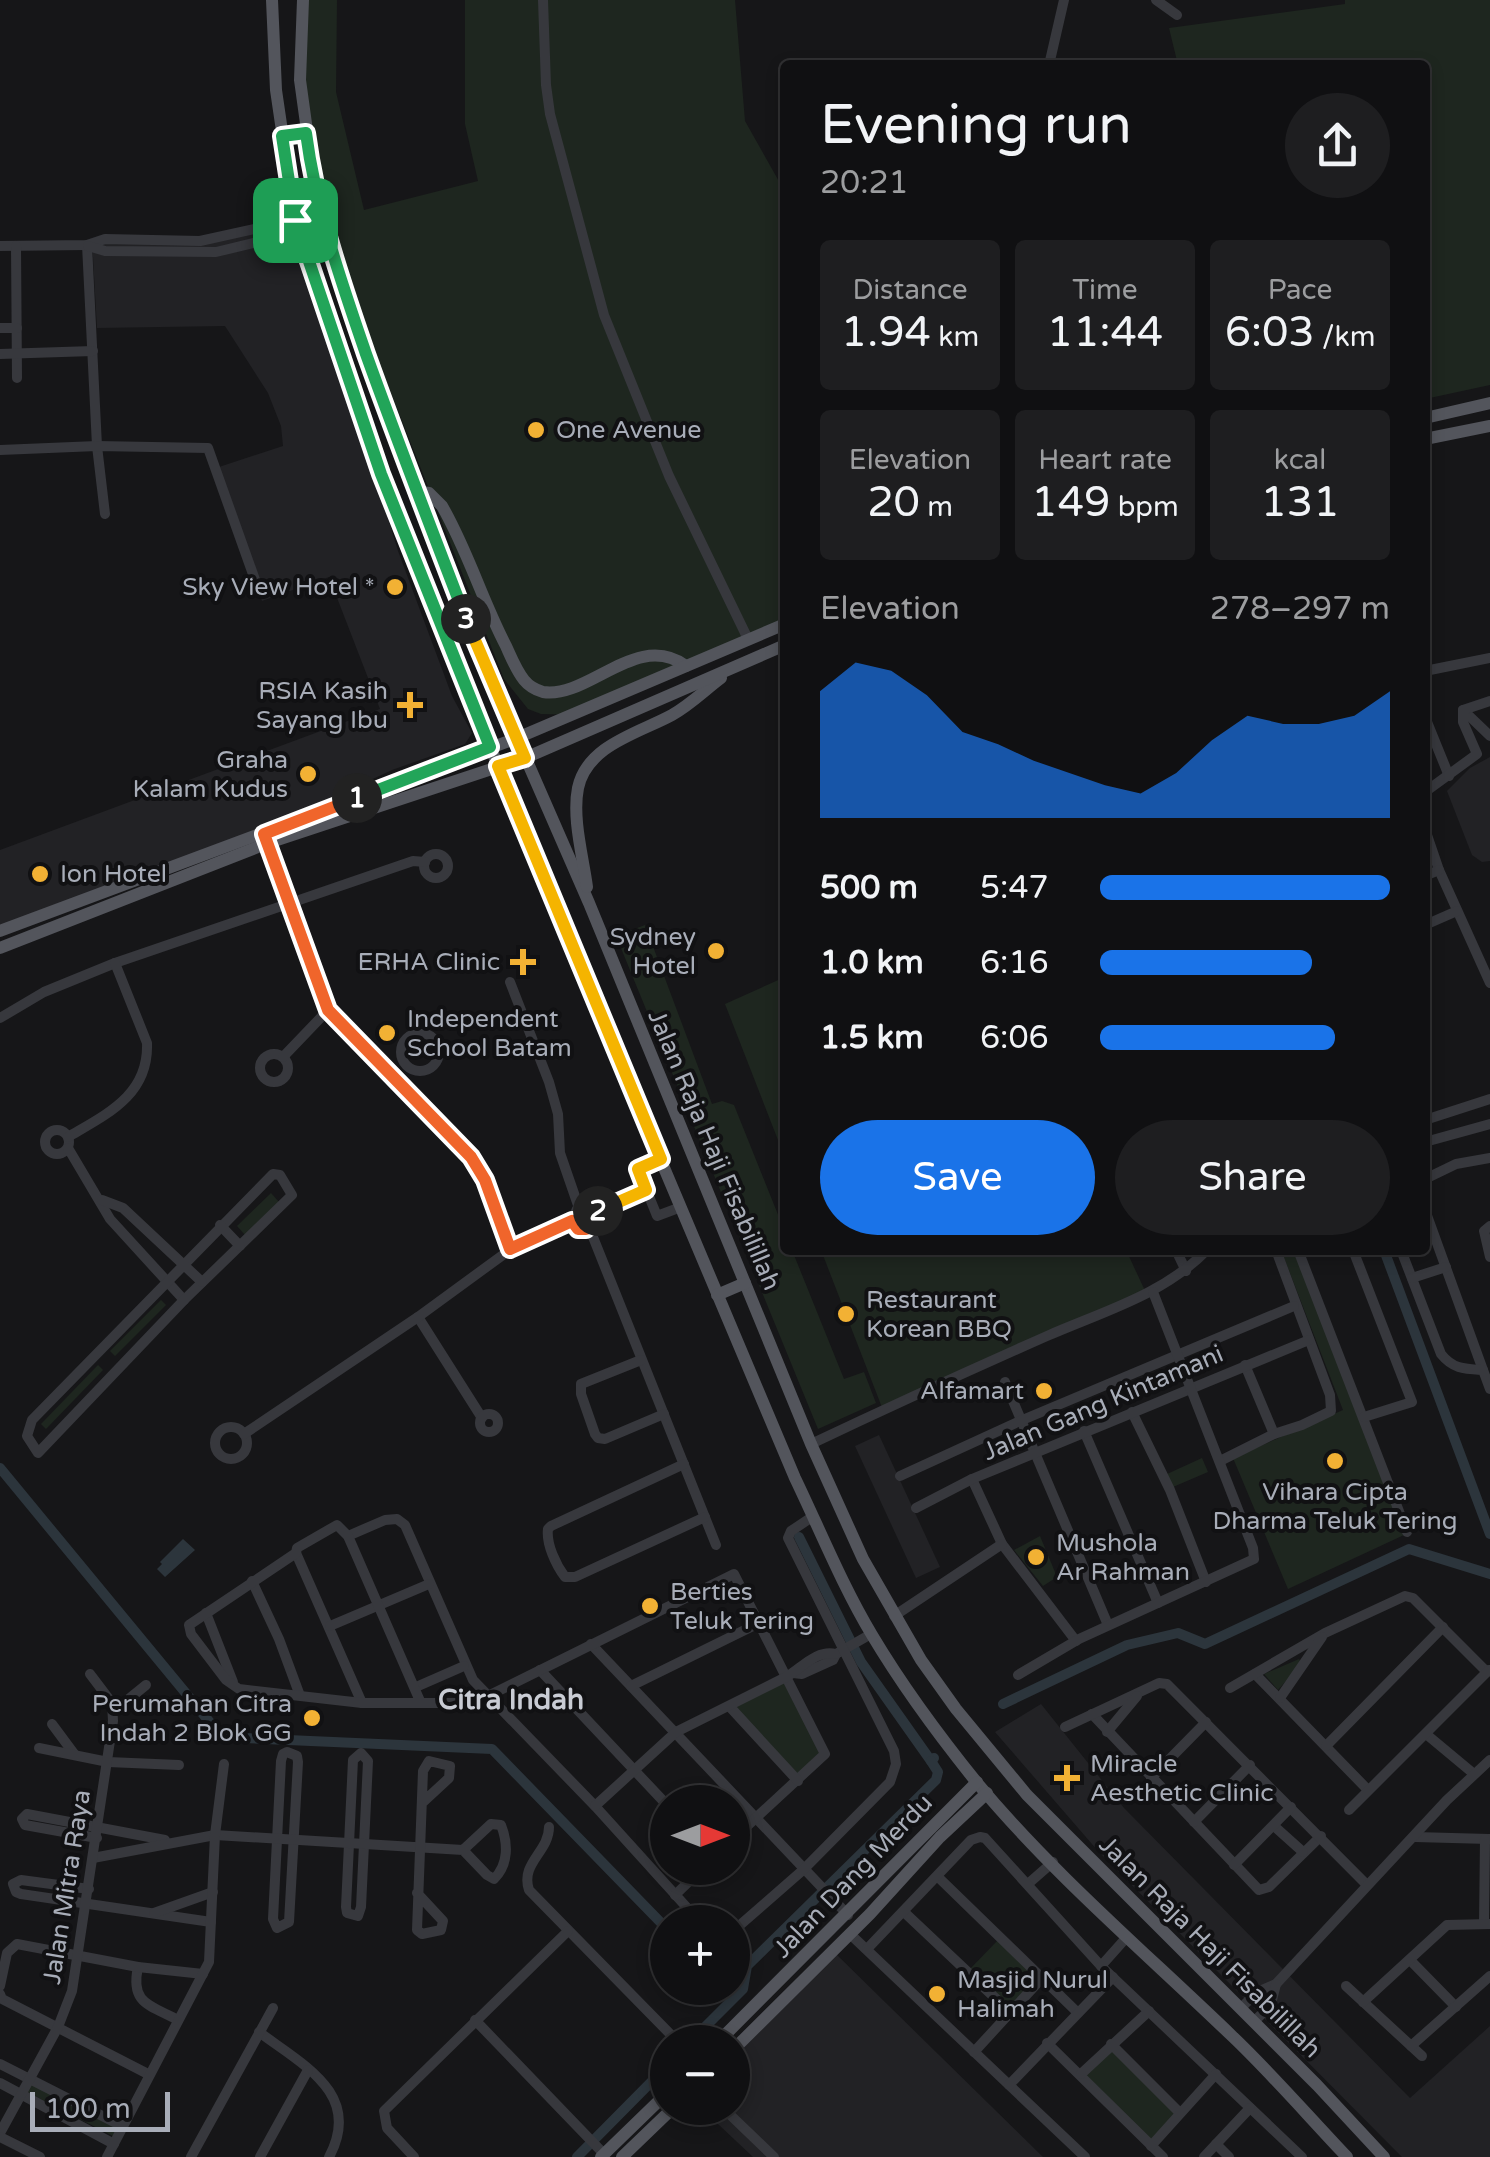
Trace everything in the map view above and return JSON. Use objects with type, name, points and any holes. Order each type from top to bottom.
[{"type":"main road","name":"Jalan Raja Haji Fisabilillah","points":[[272,0],[282,136],[297,226],[381,474],[717,1295],[866,1637],[987,1793],[1126,1938],[1234,2038],[1347,2157]]},
{"type":"main road","name":"Jalan Raja Haji Fisabilillah","points":[[303,0],[300,80],[320,218],[416,491],[811,1444],[863,1559],[894,1616],[956,1709],[1027,1794],[1317,2084],[1384,2157]]},
{"type":"main road","points":[[282,136],[306,133]]},
{"type":"main road","points":[[1430,417],[1490,404]]},
{"type":"main road","points":[[1430,438],[1490,426]]},
{"type":"main road","points":[[416,491],[429,493],[446,512],[500,635],[522,677],[532,687],[548,692],[561,690],[656,653],[674,657],[686,666]]},
{"type":"main road","points":[[0,948],[517,738],[780,626]]},
{"type":"main road","points":[[0,931],[266,838],[525,758],[780,647]]},
{"type":"main road","points":[[589,903],[578,788],[593,758],[676,713],[734,667]]},
{"type":"main road","points":[[717,1295],[745,1283]]},
{"type":"main road","name":"Jalan Dang Merdu","points":[[750,2034],[850,1934],[977,1782]]},
{"type":"main road","name":"Jalan Dang Merdu","points":[[735,2025],[945,1824],[987,1793]]},
{"type":"main road","points":[[1297,2104],[1317,2084]]},
{"type":"main road","points":[[622,2157],[630,2138],[650,2114]]},
{"type":"main road","points":[[597,2148],[630,2138],[650,2124]]},
{"type":"street","points":[[544,0],[550,114],[604,315],[669,476],[748,639]]},
{"type":"street","points":[[1050,60],[1064,0]]},
{"type":"street","points":[[1156,0],[1178,14]]},
{"type":"street","points":[[0,246],[87,245],[105,251],[216,252],[297,226]]},
{"type":"street","points":[[87,245],[97,446],[105,514]]},
{"type":"street","points":[[16,246],[17,378]]},
{"type":"street","points":[[0,328],[17,328]]},
{"type":"street","points":[[0,354],[93,351]]},
{"type":"street","points":[[0,450],[97,446],[208,448],[259,591]]},
{"type":"street","points":[[1430,670],[1490,658]]},
{"type":"street","points":[[1463,710],[1490,701]]},
{"type":"street","points":[[1430,789],[1490,740],[1463,710]]},
{"type":"street","points":[[1463,710],[1477,754]]},
{"type":"street","points":[[1430,729],[1449,776]]},
{"type":"street","points":[[266,838],[328,1010],[471,1157],[485,1180],[510,1249]]},
{"type":"street","points":[[1430,846],[1490,983]]},
{"type":"street","points":[[0,1018],[44,992],[115,963],[413,861],[425,862]]},
{"type":"street","points":[[1430,874],[1439,870]]},
{"type":"street","points":[[1430,922],[1457,910]]},
{"type":"street","points":[[115,963],[147,1043],[148,1055],[135,1090],[127,1100],[68,1142],[110,1218],[184,1300]]},
{"type":"street","points":[[510,982],[549,1082],[558,1114],[560,1153],[579,1208]]},
{"type":"street","points":[[283,1057],[328,1010]]},
{"type":"street","points":[[395,1076],[407,1066]]},
{"type":"street","points":[[1430,1115],[1490,1099]]},
{"type":"street","points":[[1430,1141],[1490,1124]]},
{"type":"street","points":[[1430,1177],[1456,1164],[1490,1158]]},
{"type":"street","points":[[661,1159],[638,1169],[646,1190],[657,1216],[681,1207]]},
{"type":"street","points":[[280,1175],[292,1195],[184,1300],[38,1453],[27,1436],[32,1420],[183,1264],[270,1176],[280,1175]]},
{"type":"street","points":[[592,1214],[646,1190]]},
{"type":"street","points":[[101,1200],[123,1208],[202,1282]]},
{"type":"street","points":[[589,1228],[578,1229],[572,1214],[587,1208],[592,1214]]},
{"type":"street","points":[[592,1214],[589,1228],[716,1545]]},
{"type":"street","points":[[244,1434],[418,1317],[510,1249],[572,1221]]},
{"type":"street","points":[[1430,1224],[1490,1389]]},
{"type":"street","points":[[220,1225],[240,1246]]},
{"type":"street","points":[[1490,1226],[1484,1231],[1484,1239],[1490,1257]]},
{"type":"street","points":[[1178,1255],[1186,1271]]},
{"type":"street","points":[[811,1444],[975,1367],[1152,1292],[1186,1271],[1202,1255]]},
{"type":"street","points":[[1220,1462],[1330,1411],[1330,1395],[1278,1255]]},
{"type":"street","points":[[1300,1255],[1407,1532]]},
{"type":"street","points":[[1355,1255],[1412,1402],[1364,1417]]},
{"type":"street","points":[[1403,1255],[1441,1354],[1460,1369],[1483,1370]]},
{"type":"street","points":[[1412,1278],[1446,1267]]},
{"type":"street","points":[[1018,1675],[1108,1625],[1249,1562],[1254,1554],[1152,1292]]},
{"type":"street","points":[[900,1476],[1294,1306]]},
{"type":"street","points":[[418,1317],[482,1418]]},
{"type":"street","name":"Jalan Gang Kintamani","points":[[916,1508],[972,1479],[1084,1431],[1308,1340]]},
{"type":"street","points":[[98,1352],[116,1371]]},
{"type":"street","points":[[640,1360],[581,1384],[594,1434],[606,1439],[664,1414]]},
{"type":"street","points":[[1245,1365],[1274,1434]]},
{"type":"street","points":[[1005,1382],[1108,1625]]},
{"type":"street","points":[[1132,1412],[1170,1490],[1206,1582]]},
{"type":"street","points":[[1084,1431],[1158,1603]]},
{"type":"street","points":[[684,1464],[551,1526],[547,1540],[561,1571],[566,1577],[576,1577],[705,1516]]},
{"type":"street","points":[[972,1479],[1002,1544],[1076,1641]]},
{"type":"street","points":[[750,1916],[803,1870],[890,1782],[896,1764],[894,1752],[788,1538],[791,1531],[812,1517]]},
{"type":"street","points":[[348,1536],[385,1520],[397,1519],[404,1525],[464,1666],[685,1905]]},
{"type":"street","points":[[420,1702],[348,1536],[337,1525],[297,1548],[296,1553],[189,1625],[188,1630],[234,1686],[362,1703],[457,1704],[488,1696],[734,1574],[790,1675],[825,1750],[824,1757],[750,1824]]},
{"type":"street","points":[[894,1616],[1002,1544]]},
{"type":"street","points":[[296,1553],[362,1703]]},
{"type":"street","points":[[252,1580],[299,1694]]},
{"type":"street","points":[[330,1626],[429,1584]]},
{"type":"street","points":[[1230,1688],[1325,1633],[1409,1596],[1488,1671],[1349,1810]]},
{"type":"street","points":[[206,1614],[234,1686]]},
{"type":"street","points":[[631,1686],[759,1624]]},
{"type":"street","points":[[1326,1746],[1443,1627]]},
{"type":"street","points":[[1280,1698],[1325,1633]]},
{"type":"street","points":[[595,1806],[676,1732],[790,1675],[802,1674],[832,1660],[866,1637]]},
{"type":"street","points":[[591,1644],[848,1914]]},
{"type":"street","points":[[416,1686],[464,1666]]},
{"type":"street","points":[[540,1670],[650,1787]]},
{"type":"street","points":[[39,1748],[108,1762],[114,1710],[90,1674]]},
{"type":"street","points":[[1254,1674],[1368,1790]]},
{"type":"street","points":[[1065,1727],[1160,1683],[1168,1684],[1367,1885]]},
{"type":"street","points":[[114,1710],[146,1686]]},
{"type":"street","points":[[1107,1732],[1141,1691]]},
{"type":"street","points":[[730,1707],[798,1781]]},
{"type":"street","points":[[1092,1714],[1259,1890],[1269,1886],[1320,1836]]},
{"type":"street","points":[[1150,1778],[1206,1722]]},
{"type":"street","points":[[52,1724],[75,1754]]},
{"type":"street","points":[[1426,1734],[1474,1774]]},
{"type":"street","points":[[288,1752],[297,1756],[298,1762],[294,1838],[289,1922],[277,1928],[272,1919],[281,1761],[282,1754],[288,1752]]},
{"type":"street","points":[[361,1753],[368,1761],[364,1843],[360,1912],[354,1916],[347,1913],[349,1842],[353,1760],[361,1753]]},
{"type":"street","points":[[1241,2008],[1258,1992],[1276,1984],[1490,1760]]},
{"type":"street","name":"Jalan Mitra Raya","points":[[0,2135],[58,2028],[72,1992],[108,1762],[180,1765]]},
{"type":"street","points":[[107,2157],[208,1962],[215,1835],[224,1764]]},
{"type":"street","points":[[1194,1822],[1250,1765]]},
{"type":"street","points":[[417,1893],[422,1803]]},
{"type":"street","points":[[1234,1866],[1291,1807]]},
{"type":"street","points":[[98,1832],[27,1814],[22,1819],[26,1826],[175,1842]]},
{"type":"street","points":[[93,1858],[215,1835],[277,1837],[463,1850],[491,1878],[503,1870],[506,1854],[501,1825],[492,1824],[463,1850]]},
{"type":"street","points":[[1274,1826],[1303,1852]]},
{"type":"street","points":[[550,1827],[544,1848],[533,1860],[526,1879],[529,1890],[661,2025]]},
{"type":"street","points":[[867,1949],[971,1840],[980,1836],[1113,1977],[1302,2157]]},
{"type":"street","points":[[1364,2002],[1448,1925],[1487,1924],[1487,1839],[1416,1836]]},
{"type":"street","points":[[1029,1884],[1053,1862]]},
{"type":"street","points":[[938,1877],[1076,2011]]},
{"type":"street","points":[[89,1889],[21,1880],[13,1884],[21,1894],[211,1922]]},
{"type":"street","points":[[675,1894],[685,1885]]},
{"type":"street","points":[[148,1915],[212,1892]]},
{"type":"street","points":[[904,1912],[1010,2012]]},
{"type":"street","points":[[414,2157],[387,2128],[384,2111],[568,1932]]},
{"type":"street","points":[[850,1934],[1084,2157]]},
{"type":"street","points":[[1102,1966],[1126,1938]]},
{"type":"street","points":[[0,1986],[7,1953],[17,1944],[138,1967],[203,1974]]},
{"type":"street","points":[[1410,1960],[1456,2006]]},
{"type":"street","points":[[138,1967],[135,1984],[141,2000],[178,2020]]},
{"type":"street","points":[[1411,2046],[1490,1976]]},
{"type":"street","points":[[1009,2084],[1113,1977]]},
{"type":"street","points":[[974,2052],[1041,1979]]},
{"type":"street","points":[[1254,2022],[1271,2004],[1276,1984]]},
{"type":"street","points":[[1346,1986],[1422,2056]]},
{"type":"street","points":[[0,1994],[148,2074]]},
{"type":"street","points":[[191,2157],[273,2008]]},
{"type":"street","points":[[1081,2074],[1149,2011]]},
{"type":"street","points":[[475,2020],[597,2148]]},
{"type":"street","points":[[259,2032],[334,2096],[338,2104],[338,2136],[329,2157]]},
{"type":"street","points":[[1048,2042],[1163,2157]]},
{"type":"street","points":[[1111,2044],[1180,2113]]},
{"type":"street","points":[[0,2064],[122,2126]]},
{"type":"street","points":[[260,2157],[308,2070]]},
{"type":"street","points":[[1151,2146],[1216,2074]]},
{"type":"street","points":[[0,2083],[114,2144]]},
{"type":"street","points":[[1204,2157],[1250,2108]]},
{"type":"street","points":[[741,2125],[774,2157]]},
{"type":"street","points":[[0,2135],[40,2157]]},
{"type":"street","points":[[1216,2144],[1229,2157]]},
{"type":"shaded area","points":[[298,0],[337,0],[336,92],[364,210],[478,181],[465,124],[465,0],[735,0],[745,121],[780,183],[780,620],[581,715],[541,714],[528,709],[504,679],[323,221],[308,150]]},
{"type":"shaded area","points":[[1345,0],[1490,0],[1490,385],[1430,398],[1430,60],[1177,60],[1169,28],[1345,4]]},
{"type":"shaded area","points":[[297,222],[398,551],[452,696],[472,733],[465,744],[392,770],[198,860],[0,934],[0,850],[380,709],[329,577],[262,601],[219,467],[283,446],[281,426],[268,393],[225,326],[97,328],[92,239],[219,236]]},
{"type":"shaded area","points":[[1490,757],[1490,861],[1482,862],[1472,855],[1447,791],[1470,768]]},
{"type":"shaded area","points":[[645,925],[712,1104],[722,1101],[734,1105],[780,1220],[780,1255],[794,1255],[844,1379],[864,1372],[876,1403],[818,1429],[616,936]]},
{"type":"shaded area","points":[[780,979],[780,1145],[725,1004]]},
{"type":"shaded area","points":[[271,1193],[279,1202],[245,1235],[237,1226]]},
{"type":"shaded area","points":[[823,1255],[1128,1255],[1147,1295],[883,1410]]},
{"type":"shaded area","points":[[1283,1255],[1298,1255],[1404,1535],[1288,1589],[1233,1458],[1343,1410]]},
{"type":"shaded area","points":[[161,1300],[166,1305],[115,1356],[110,1351]]},
{"type":"shaded area","points":[[98,1365],[103,1370],[46,1429],[41,1424]]},
{"type":"shaded area","points":[[879,1435],[940,1567],[916,1578],[855,1446]]},
{"type":"shaded area","points":[[1202,1458],[1208,1472],[1173,1487],[1167,1474]]},
{"type":"shaded area","points":[[1040,1536],[1057,1577],[1043,1586],[1014,1550]]},
{"type":"shaded area","points":[[183,1539],[195,1550],[165,1577],[157,1569],[160,1562]]},
{"type":"shaded area","points":[[1299,1659],[1302,1663],[1278,1690],[1264,1674]]},
{"type":"shaded area","points":[[787,1675],[823,1748],[798,1780],[730,1703]]},
{"type":"shaded area","points":[[1041,1704],[1124,1808],[1410,2098],[1490,2026],[1490,2157],[1402,2157],[1098,1851],[995,1732]]},
{"type":"shaded area","points":[[1000,1938],[1041,1979],[1010,2012],[968,1971]]},
{"type":"shaded area","points":[[836,1954],[1043,2157],[753,2157],[719,2125],[750,2125],[750,2033]]},
{"type":"shaded area","points":[[1111,2044],[1180,2113],[1151,2146],[1081,2074]]},
{"type":"shaded area","points":[[32,2083],[118,2127],[113,2136],[27,2092]]},
{"type":"waterway","points":[[1386,1255],[1490,1534]]},
{"type":"waterway","points":[[0,1468],[222,1737],[492,1749],[650,1911]]},
{"type":"waterway","points":[[799,1537],[861,1662],[931,1761],[934,1758]]},
{"type":"waterway","points":[[1003,1704],[1127,1645],[1178,1633],[1205,1644],[1409,1549],[1490,1574]]},
{"type":"waterway","points":[[707,2025],[743,1989],[747,1966],[936,1780],[938,1772],[931,1761]]},
{"type":"waterway","points":[[577,2157],[650,2083]]},
{"type":"place","name":"One Avenue","points":[[536,430]]},
{"type":"place","name":"Sky View Hotel *","points":[[395,587]]},
{"type":"place","name":"RSIA Kasih Sayang Ibu","points":[[410,705]]},
{"type":"place","name":"Graha Kalam Kudus","points":[[308,774]]},
{"type":"place","name":"Ion Hotel","points":[[40,874]]},
{"type":"place","name":"Sydney Hotel","points":[[716,951]]},
{"type":"place","name":"ERHA Clinic","points":[[523,962]]},
{"type":"place","name":"Independent School Batam","points":[[387,1033]]},
{"type":"place","name":"Restaurant Korean BBQ","points":[[846,1314]]},
{"type":"place","name":"Alfamart","points":[[1044,1391]]},
{"type":"place","name":"Vihara Cipta Dharma Teluk Tering","points":[[1335,1461]]},
{"type":"place","name":"Mushola Ar Rahman","points":[[1036,1557]]},
{"type":"place","name":"Berties Teluk Tering","points":[[650,1606]]},
{"type":"place","name":"Perumahan Citra Indah 2 Blok GG","points":[[312,1718]]},
{"type":"place","name":"Miracle Aesthetic Clinic","points":[[1067,1778]]},
{"type":"place","name":"Masjid Nurul Halimah","points":[[937,1994]]},
{"type":"district","name":"Citra Indah","points":[[511,1700]]},
{"type":"route","points":[[306,133],[320,218],[404,464],[525,758],[498,766],[661,1159],[638,1169],[646,1190],[592,1214],[589,1228],[578,1229],[572,1221],[510,1249],[485,1180],[471,1157],[328,1010],[264,834],[490,747],[381,474],[295,220],[282,136],[306,133]]}]
